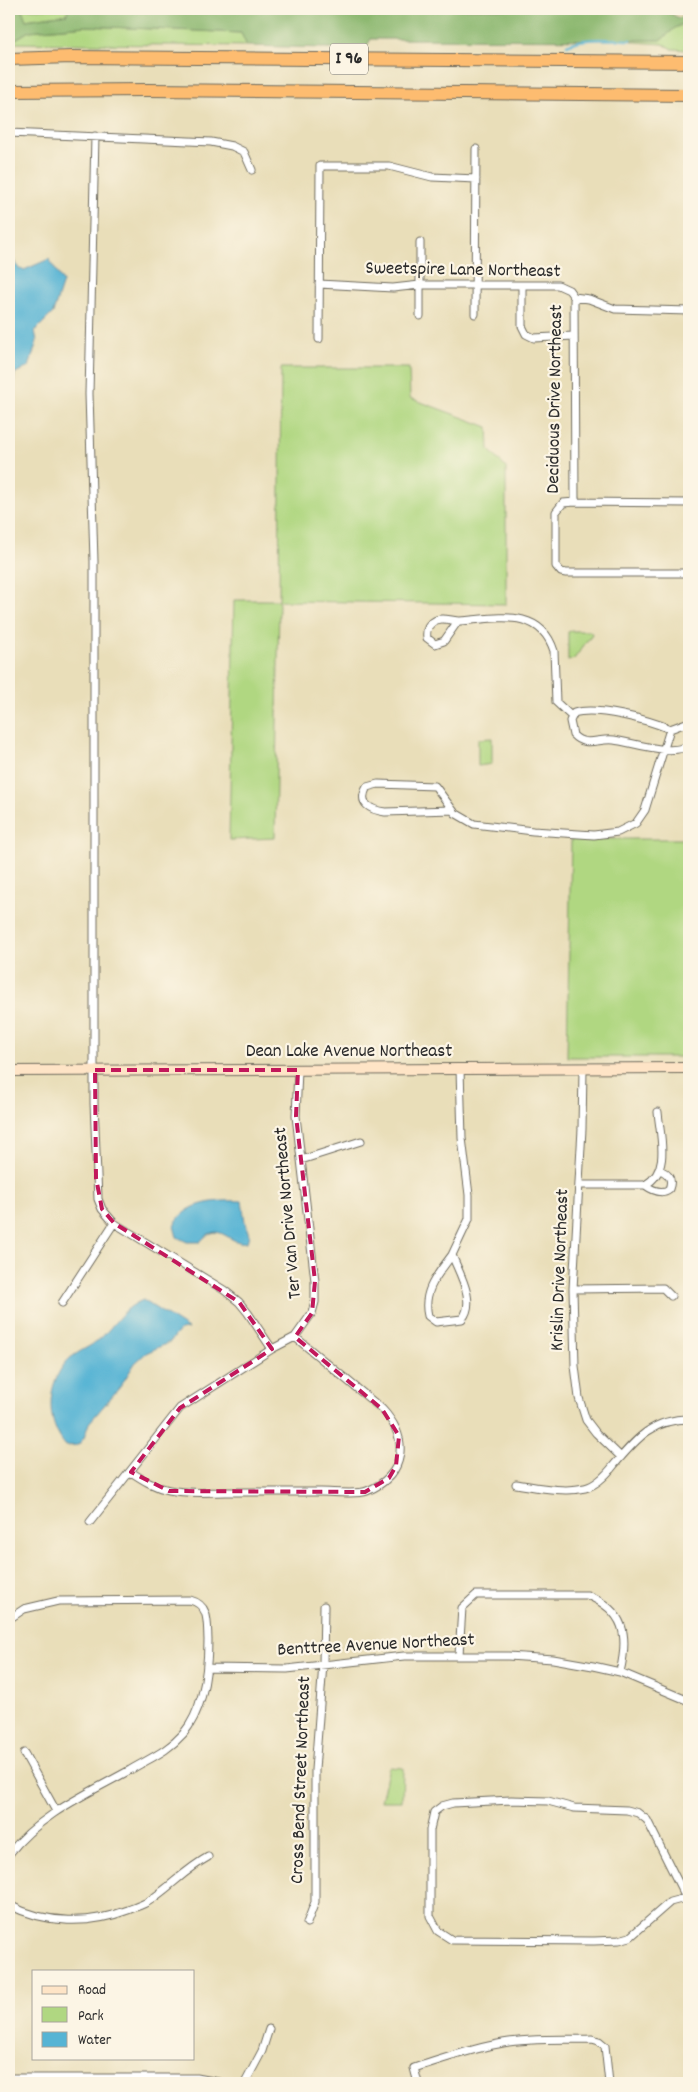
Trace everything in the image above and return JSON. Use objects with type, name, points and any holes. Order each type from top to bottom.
[{"type":"highway","name":"I 96","points":[[9,59],[82,57],[689,62]]},
{"type":"highway","name":"I 96","points":[[9,91],[148,90],[689,95]]},
{"type":"main road","name":"Dean Lake Avenue Northeast","points":[[9,1071],[689,1068]]},
{"type":"street","points":[[9,133],[211,142],[232,146],[244,152],[252,170]]},
{"type":"street","points":[[95,136],[89,394],[94,561],[95,1150],[98,1199],[102,1209],[114,1223],[224,1290],[239,1302],[272,1349]]},
{"type":"street","points":[[475,314],[476,149]]},
{"type":"street","points":[[319,339],[320,166],[389,166],[437,178],[476,179]]},
{"type":"street","points":[[420,242],[420,316]]},
{"type":"street","name":"Sweetspire Lane Northeast","points":[[319,284],[393,288],[420,285],[561,286],[569,290],[574,297],[589,299],[615,310],[689,311]]},
{"type":"street","points":[[522,285],[522,326],[526,334],[534,338],[574,336]]},
{"type":"street","name":"Deciduous Drive Northeast","points":[[574,297],[575,502],[563,503],[556,512],[556,564],[561,572],[689,573]]},
{"type":"street","points":[[575,502],[689,503]]},
{"type":"street","points":[[458,621],[444,641],[435,644],[427,638],[428,628],[436,620],[458,621],[490,618],[521,620],[536,624],[551,643],[554,651],[556,702],[571,716],[571,731],[580,741],[612,740],[652,748],[679,750],[689,744]]},
{"type":"street","points":[[571,716],[574,713],[584,711],[620,715],[660,725],[670,730]]},
{"type":"street","points":[[452,810],[386,812],[375,810],[368,808],[364,799],[364,792],[367,787],[378,784],[435,786],[452,810],[474,824],[533,831],[584,834],[618,832],[636,823],[645,810],[670,730],[689,722]]},
{"type":"street","name":"Krislin Drive Northeast","points":[[583,1069],[573,1289],[575,1366],[582,1410],[596,1433],[621,1457]]},
{"type":"street","name":"Ter Van Drive Northeast","points":[[90,1522],[180,1408],[272,1349],[295,1337],[312,1313],[315,1302],[315,1281],[296,1116],[298,1070]]},
{"type":"street","points":[[452,1255],[468,1296],[469,1306],[467,1314],[462,1319],[436,1322],[428,1316],[425,1305],[428,1291],[452,1255],[469,1219],[469,1194],[462,1138],[460,1070]]},
{"type":"street","points":[[579,1186],[645,1184],[652,1181],[660,1170],[662,1160],[658,1112]]},
{"type":"street","points":[[301,1160],[361,1141]]},
{"type":"street","points":[[645,1184],[652,1190],[659,1192],[669,1189],[671,1181],[669,1176],[660,1170]]},
{"type":"street","points":[[62,1303],[114,1223]]},
{"type":"street","points":[[573,1289],[663,1288],[671,1296]]},
{"type":"street","points":[[131,1472],[151,1485],[169,1491],[198,1492],[365,1492],[389,1478],[396,1466],[400,1447],[399,1436],[392,1421],[382,1409],[295,1337]]},
{"type":"street","points":[[516,1484],[561,1489],[586,1488],[604,1476],[649,1428],[673,1419],[689,1420]]},
{"type":"street","points":[[459,1655],[462,1608],[476,1595],[587,1595],[611,1608],[618,1619],[624,1634],[625,1653],[620,1672]]},
{"type":"street","points":[[9,1619],[24,1609],[58,1601],[190,1600],[198,1602],[205,1609],[208,1668],[196,1712],[184,1732],[164,1752],[56,1811],[34,1827],[9,1854]]},
{"type":"street","name":"Cross Bend Street Northeast","points":[[307,1923],[315,1902],[315,1770],[324,1606]]},
{"type":"street","name":"Benttree Avenue Northeast","points":[[208,1668],[287,1669],[404,1656],[459,1655],[553,1659],[620,1672],[689,1701]]},
{"type":"street","points":[[24,1753],[56,1811]]},
{"type":"street","points":[[511,1800],[548,1801],[574,1808],[627,1810],[638,1813],[647,1820],[688,1898],[670,1902],[630,1937],[619,1940],[452,1940],[438,1931],[430,1916],[430,1830],[434,1812],[442,1806],[453,1803],[511,1800]]},
{"type":"street","points":[[9,1905],[20,1911],[51,1919],[80,1921],[102,1918],[148,1901],[194,1865],[208,1857]]},
{"type":"street","points":[[245,2083],[262,2051],[268,2029]]},
{"type":"street","points":[[418,2083],[414,2068],[504,2042],[592,2039],[599,2040],[605,2046],[609,2083]]},
{"type":"street","points":[[9,2078],[197,2078],[224,2083]]},
{"type":"highlighted area","points":[[95,1070],[298,1070],[296,1116],[315,1281],[312,1313],[295,1337],[382,1409],[399,1436],[396,1466],[389,1478],[365,1492],[169,1491],[131,1472],[180,1408],[272,1349],[239,1302],[114,1223],[102,1209],[96,1178]]},
{"type":"green space","points":[[9,9],[22,9],[26,20],[67,14],[68,9],[662,9],[679,18],[689,12],[689,21],[675,28],[661,40],[371,39],[365,49],[247,46],[241,33],[86,26],[29,31],[9,43]]},
{"type":"green space","points":[[22,9],[68,9],[67,14],[25,20]]},
{"type":"green space","points":[[689,21],[689,50],[672,49],[663,44],[631,40],[661,40],[675,28]]},
{"type":"green space","points":[[86,26],[241,33],[247,46],[10,43],[29,31]]},
{"type":"green space","points":[[281,368],[409,368],[410,398],[488,427],[489,450],[506,468],[506,604],[279,601],[275,838],[229,840],[234,600],[279,600]]},
{"type":"green space","points":[[590,631],[592,634],[574,659],[568,661],[568,632]]},
{"type":"green space","points":[[492,738],[492,764],[478,766],[478,739]]},
{"type":"green space","points":[[571,839],[689,839],[689,1057],[567,1057]]},
{"type":"green space","points":[[389,1767],[403,1768],[402,1801],[381,1801]]},
{"type":"water","points":[[9,253],[19,269],[24,270],[49,259],[63,282],[53,313],[35,331],[37,341],[29,367],[15,373],[9,410]]},
{"type":"water","points":[[242,1201],[249,1235],[247,1242],[240,1242],[224,1234],[213,1232],[200,1242],[187,1242],[177,1237],[174,1226],[186,1211],[213,1202]]},
{"type":"water","points":[[143,1300],[188,1329],[180,1330],[170,1342],[146,1353],[135,1363],[120,1387],[89,1423],[84,1438],[78,1445],[66,1446],[59,1437],[52,1416],[52,1393],[59,1372],[70,1358],[101,1338],[125,1311]]},
{"type":"waterway","points":[[567,45],[590,39],[631,40]]}]
